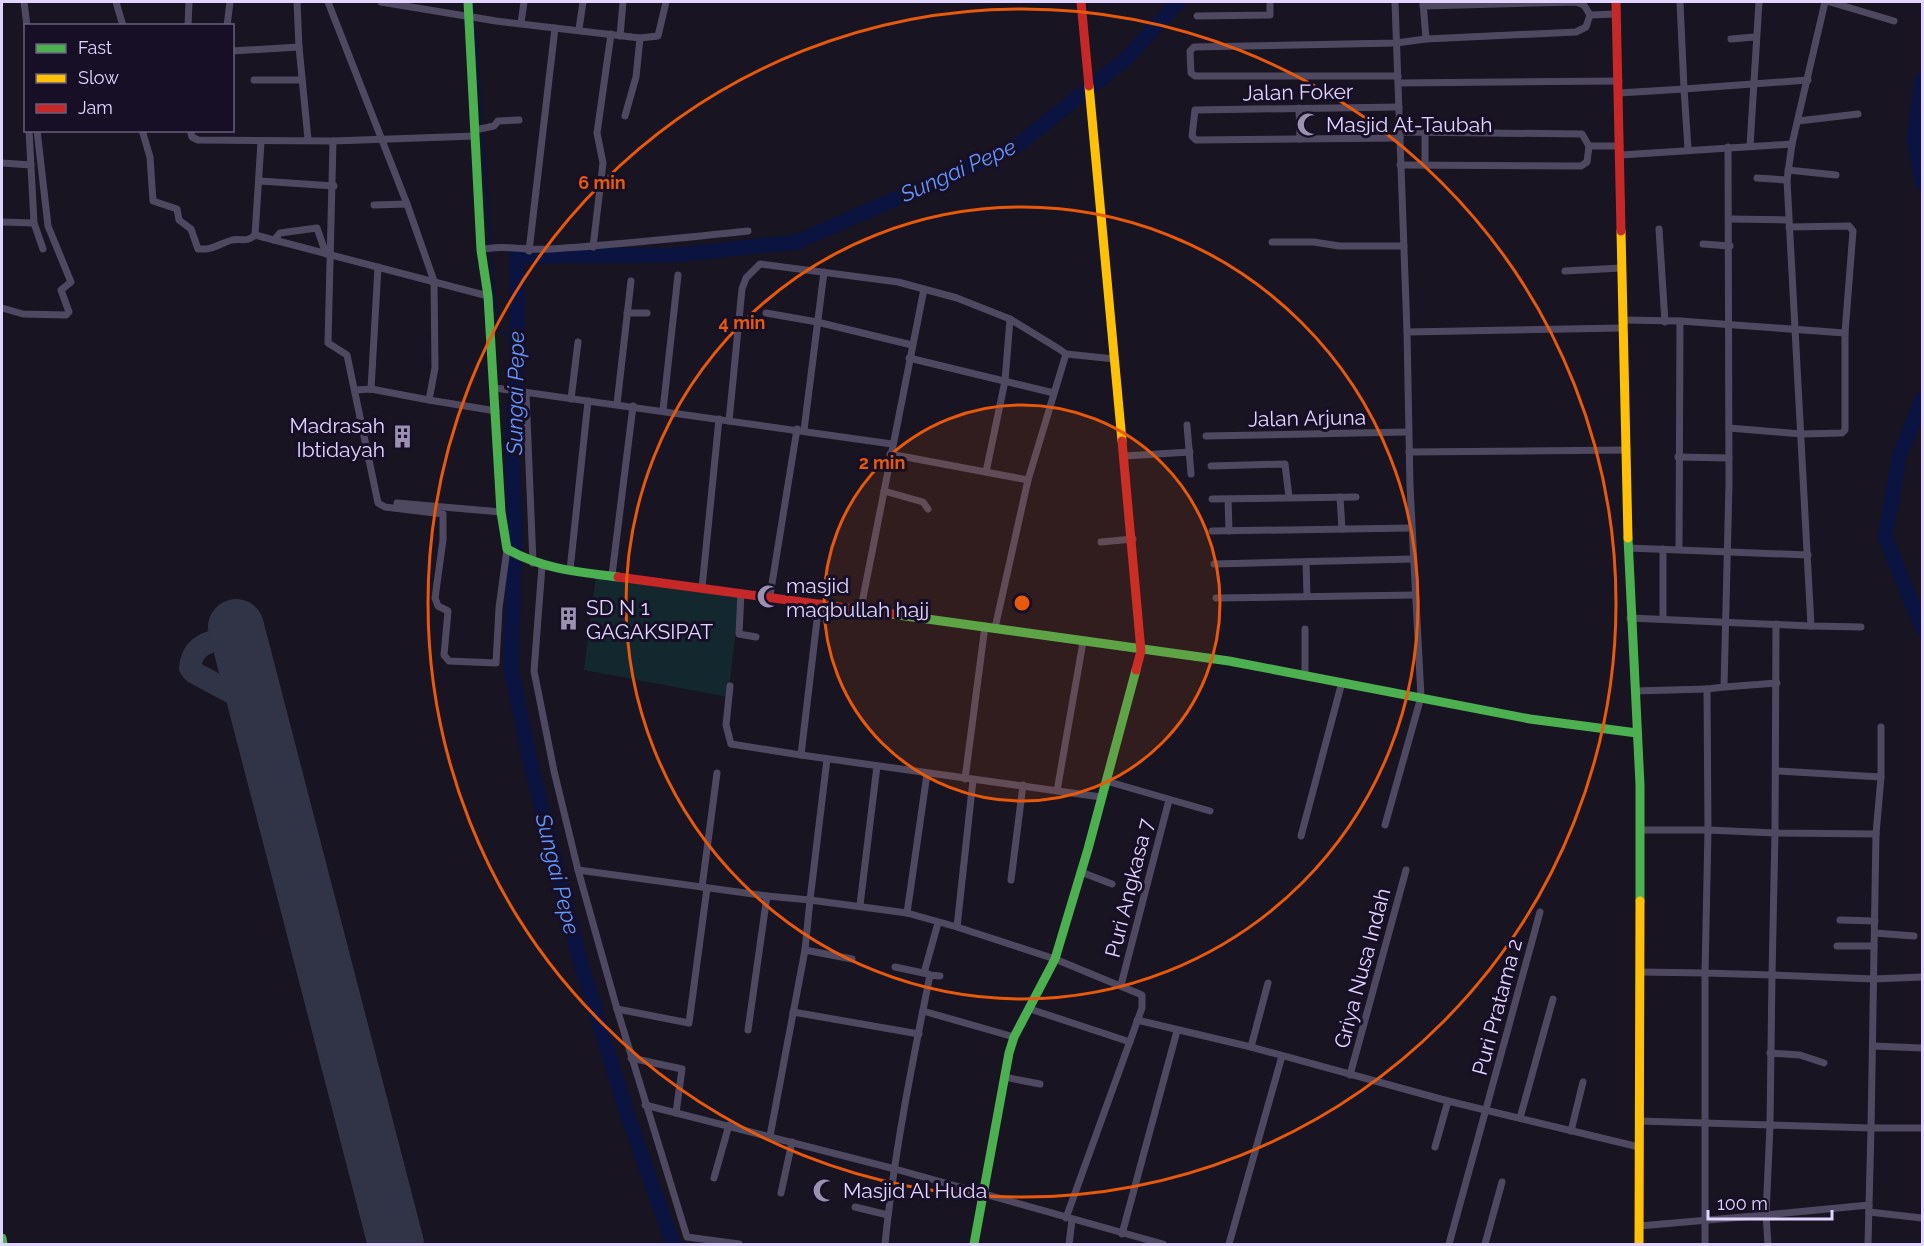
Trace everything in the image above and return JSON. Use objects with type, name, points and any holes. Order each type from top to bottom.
[{"type":"main road","points":[[468,2],[480,130],[483,250],[500,389],[496,411],[501,512],[510,552],[534,564],[570,570],[861,608],[1142,651],[1229,661],[1530,719],[1637,733]]},
{"type":"main road","points":[[974,1245],[1004,1077],[1014,1037],[1055,958],[1142,651],[1081,2]]},
{"type":"main road","points":[[1616,2],[1630,618],[1641,831],[1639,1245]]},
{"type":"main road","points":[[2,1238],[3,1245]]},
{"type":"street","points":[[24,2],[27,24]]},
{"type":"street","points":[[116,2],[122,24]]},
{"type":"street","points":[[188,24],[189,2]]},
{"type":"street","points":[[228,24],[230,2]]},
{"type":"street","points":[[297,2],[308,140]]},
{"type":"street","points":[[328,2],[382,138],[434,281],[435,368],[429,400]]},
{"type":"street","points":[[381,2],[640,38],[658,36],[666,2]]},
{"type":"street","points":[[521,23],[524,2]]},
{"type":"street","points":[[579,29],[583,2]]},
{"type":"street","points":[[620,36],[623,2]]},
{"type":"street","points":[[1197,16],[1270,15],[1270,2]]},
{"type":"street","points":[[1385,825],[1421,697],[1411,528],[1407,332],[1395,2]]},
{"type":"street","points":[[1425,39],[1423,4],[1576,2],[1584,5],[1590,15],[1586,27],[1576,32],[1425,39],[1396,43],[1194,47],[1190,51],[1191,73],[1195,76],[1619,81]]},
{"type":"street","points":[[1680,2],[1688,149]]},
{"type":"street","points":[[1750,146],[1755,37],[1759,2]]},
{"type":"street","points":[[1811,626],[1787,180],[1792,144],[1825,2]]},
{"type":"street","points":[[1830,2],[1894,21]]},
{"type":"street","points":[[1590,15],[1616,14]]},
{"type":"street","points":[[529,251],[555,28]]},
{"type":"street","points":[[593,246],[603,163],[597,133],[611,34]]},
{"type":"street","points":[[1731,39],[1755,37]]},
{"type":"street","points":[[626,116],[636,77],[640,38]]},
{"type":"street","points":[[234,51],[299,47]]},
{"type":"street","points":[[254,80],[302,80]]},
{"type":"street","points":[[1619,93],[1753,86],[1808,80]]},
{"type":"street","name":"Jalan Foker","points":[[1300,139],[1196,140],[1192,136],[1192,114],[1197,110],[1399,107]]},
{"type":"street","points":[[1299,108],[1300,139],[1425,133],[1582,134],[1589,146],[1587,162],[1581,166],[1400,165]]},
{"type":"street","points":[[1798,121],[1858,114]]},
{"type":"street","points":[[191,132],[192,137],[198,140],[333,141],[480,130],[494,126],[498,121],[519,120]]},
{"type":"street","points":[[29,132],[34,223],[44,249]]},
{"type":"street","points":[[2,308],[23,314],[66,315],[69,312],[61,290],[71,282],[48,226],[37,132]]},
{"type":"street","points":[[143,132],[150,157],[154,203],[177,209],[179,220],[191,229],[196,248],[219,247],[234,240],[251,239],[255,235],[261,142]]},
{"type":"street","points":[[1425,133],[1425,165]]},
{"type":"street","points":[[333,141],[334,186],[329,255],[328,343],[347,355],[378,503],[386,507],[443,514],[443,540],[435,598],[438,606],[448,610],[444,655],[449,661],[496,663],[499,608],[510,552]]},
{"type":"street","points":[[1589,146],[1620,150],[1792,144]]},
{"type":"street","points":[[1724,687],[1729,458],[1728,147]]},
{"type":"street","points":[[2,163],[31,165]]},
{"type":"street","points":[[1788,170],[1836,175]]},
{"type":"street","points":[[1757,178],[1787,180]]},
{"type":"street","points":[[260,181],[334,186]]},
{"type":"street","points":[[374,205],[407,204]]},
{"type":"street","points":[[1729,428],[1801,434],[1842,433],[1845,430],[1845,333],[1852,228],[1730,219]]},
{"type":"street","points":[[2,222],[34,223]]},
{"type":"street","points":[[274,240],[280,233],[317,228],[329,255]]},
{"type":"street","points":[[1659,229],[1665,322]]},
{"type":"street","points":[[483,250],[496,248],[529,251],[748,231]]},
{"type":"street","points":[[255,235],[488,296]]},
{"type":"street","points":[[1272,242],[1314,242],[1339,246],[1404,246]]},
{"type":"street","points":[[1702,244],[1730,246]]},
{"type":"street","points":[[729,421],[742,289],[746,278],[757,266],[763,264],[898,282],[924,289],[986,307],[1010,319],[1066,354],[1115,359]]},
{"type":"street","points":[[370,389],[378,267]]},
{"type":"street","points":[[1565,270],[1622,268]]},
{"type":"street","points":[[770,596],[800,429],[824,272]]},
{"type":"street","points":[[663,410],[678,275]]},
{"type":"street","points":[[617,404],[631,281]]},
{"type":"street","points":[[861,608],[924,289]]},
{"type":"street","points":[[627,313],[647,313]]},
{"type":"street","points":[[766,313],[817,322],[912,345]]},
{"type":"street","points":[[986,472],[1005,381],[1010,319]]},
{"type":"street","points":[[1407,332],[1680,321],[1845,333]]},
{"type":"street","points":[[1679,549],[1680,321]]},
{"type":"street","points":[[571,399],[578,342]]},
{"type":"street","points":[[957,927],[969,779],[990,627],[1028,480],[1066,354]]},
{"type":"street","points":[[909,358],[1054,393]]},
{"type":"street","points":[[356,390],[370,389],[496,411]]},
{"type":"street","points":[[500,389],[800,429],[892,444]]},
{"type":"street","points":[[524,392],[534,564],[535,681],[578,870],[631,1058],[687,1237],[739,1245]]},
{"type":"street","points":[[570,570],[588,401]]},
{"type":"street","points":[[612,575],[633,406]]},
{"type":"street","points":[[702,588],[719,419]]},
{"type":"street","points":[[1187,425],[1191,474]]},
{"type":"street","name":"Jalan Arjuna","points":[[1206,436],[1408,432]]},
{"type":"street","points":[[1409,452],[1627,450]]},
{"type":"street","points":[[1125,456],[1190,452]]},
{"type":"street","points":[[891,454],[1028,480]]},
{"type":"street","points":[[1678,457],[1729,458]]},
{"type":"street","points":[[1211,466],[1285,464],[1289,497]]},
{"type":"street","points":[[884,491],[923,502],[928,509]]},
{"type":"street","points":[[1340,497],[1342,529]]},
{"type":"street","points":[[1212,499],[1356,497]]},
{"type":"street","points":[[1228,499],[1229,531]]},
{"type":"street","points":[[397,503],[501,512]]},
{"type":"street","points":[[1212,531],[1411,528]]},
{"type":"street","points":[[1101,542],[1133,539]]},
{"type":"street","points":[[1628,548],[1808,555]]},
{"type":"street","points":[[1663,549],[1663,619]]},
{"type":"street","points":[[1214,564],[1413,559]]},
{"type":"street","points":[[1306,562],[1307,596]]},
{"type":"street","points":[[741,593],[739,634],[756,637]]},
{"type":"street","points":[[1216,598],[1414,595]]},
{"type":"street","points":[[801,755],[819,603]]},
{"type":"street","points":[[1630,618],[1861,627]]},
{"type":"street","points":[[1768,1245],[1766,1215],[1770,1125],[1775,833],[1776,624]]},
{"type":"street","points":[[1305,629],[1305,675]]},
{"type":"street","points":[[1057,791],[1083,642]]},
{"type":"street","points":[[1301,836],[1342,682]]},
{"type":"street","points":[[1635,691],[1707,689],[1777,683]]},
{"type":"street","points":[[730,687],[726,725],[731,744],[927,774],[1101,797]]},
{"type":"street","points":[[1705,1245],[1707,689]]},
{"type":"street","points":[[1868,1245],[1876,834],[1881,777],[1881,727]]},
{"type":"street","points":[[770,1136],[805,950],[827,759]]},
{"type":"street","points":[[860,905],[877,766]]},
{"type":"street","points":[[1776,771],[1881,777]]},
{"type":"street","points":[[617,1009],[689,1023],[717,773]]},
{"type":"street","points":[[907,913],[927,774]]},
{"type":"street","points":[[1106,781],[1210,811]]},
{"type":"street","points":[[1011,880],[1023,785]]},
{"type":"street","name":"Puri Angkasa 7","points":[[1121,985],[1169,800]]},
{"type":"street","points":[[1641,831],[1708,830],[1876,834]]},
{"type":"street","points":[[578,870],[767,896],[860,905],[907,913],[1055,958],[1142,994],[1143,1003],[1069,1219],[1068,1245]]},
{"type":"street","name":"Griya Nusa Indah","points":[[1350,1075],[1406,870]]},
{"type":"street","points":[[1081,872],[1112,884]]},
{"type":"street","points":[[748,1030],[767,896]]},
{"type":"street","name":"Puri Pratama 2","points":[[1449,1245],[1540,912]]},
{"type":"street","points":[[1840,920],[1875,921]]},
{"type":"street","points":[[885,1245],[927,974],[938,923]]},
{"type":"street","points":[[1875,933],[1914,936]]},
{"type":"street","points":[[1837,946],[1874,946]]},
{"type":"street","points":[[805,950],[852,959]]},
{"type":"street","points":[[895,967],[940,976]]},
{"type":"street","points":[[1640,972],[1874,979],[1923,977]]},
{"type":"street","points":[[1251,1047],[1268,983]]},
{"type":"street","points":[[1520,1118],[1553,999]]},
{"type":"street","points":[[1030,1009],[1130,1042]]},
{"type":"street","points":[[923,1011],[1014,1037]]},
{"type":"street","points":[[794,1012],[919,1034]]},
{"type":"street","points":[[1137,1020],[1251,1047],[1448,1101],[1639,1147]]},
{"type":"street","points":[[1122,1234],[1177,1030]]},
{"type":"street","points":[[1873,1046],[1923,1048]]},
{"type":"street","points":[[1770,1053],[1800,1055],[1824,1064]]},
{"type":"street","points":[[1229,1245],[1282,1056]]},
{"type":"street","points":[[631,1058],[682,1069],[676,1113]]},
{"type":"street","points":[[1004,1077],[1040,1084]]},
{"type":"street","points":[[1571,1131],[1583,1082]]},
{"type":"street","points":[[1435,1147],[1448,1101]]},
{"type":"street","points":[[645,1105],[895,1169],[1122,1234],[1133,1241],[1162,1245]]},
{"type":"street","points":[[1639,1121],[1704,1125],[1923,1128]]},
{"type":"street","points":[[714,1178],[729,1125]]},
{"type":"street","points":[[781,1193],[792,1142]]},
{"type":"street","points":[[1485,1245],[1502,1182]]},
{"type":"street","points":[[855,1208],[888,1215]]},
{"type":"street","points":[[1639,1226],[1869,1209],[1923,1218]]},
{"type":"shaded area","points":[[596,575],[740,596],[728,697],[584,670]]},
{"type":"waterway","points":[[473,2],[497,330],[517,341]]},
{"type":"waterway","name":"Sungai Pepe","points":[[673,1244],[628,1117],[579,957],[529,757],[511,668],[515,528],[512,451],[517,365],[517,256],[675,255],[797,242],[1018,145],[1127,58],[1178,2]]},
{"type":"waterway","points":[[1922,80],[1914,139],[1922,182]]},
{"type":"waterway","points":[[1922,399],[1899,458],[1885,537],[1922,628]]},
{"type":"taxiway","points":[[253,693],[257,679],[254,661],[247,651],[237,644],[225,641],[213,642],[202,646],[194,655],[190,668],[193,672],[245,700],[261,725]]},
{"type":"runway","points":[[236,627],[396,1244]]},
{"type":"traffic: fast","points":[[468,2],[481,250],[488,296],[501,512],[507,549],[547,565],[618,577]]},
{"type":"traffic: fast","points":[[1628,538],[1640,785],[1640,901]]},
{"type":"traffic: fast","points":[[891,614],[1229,661],[1530,719],[1637,733]]},
{"type":"traffic: fast","points":[[974,1244],[1009,1053],[1014,1037],[1055,959],[1088,849],[1136,670]]},
{"type":"traffic: fast","points":[[2,1238],[3,1244]]},
{"type":"traffic: slow","points":[[1089,86],[1122,441]]},
{"type":"traffic: slow","points":[[1621,231],[1628,538]]},
{"type":"traffic: slow","points":[[1639,1244],[1640,901]]},
{"type":"traffic: jam","points":[[1081,2],[1089,86]]},
{"type":"traffic: jam","points":[[1616,2],[1621,231]]},
{"type":"traffic: jam","points":[[1122,441],[1141,651],[1136,670]]},
{"type":"traffic: jam","points":[[618,577],[891,614]]},
{"type":"place","name":"Masjid At-Taubah","points":[[1308,124]]},
{"type":"place","name":"Madrasah Ibtidayah","points":[[403,437]]},
{"type":"place","name":"masjid maqbullah hajj","points":[[768,597]]},
{"type":"place","name":"SD N 1 GAGAKSIPAT","points":[[568,619]]},
{"type":"place","name":"Masjid Al Huda","points":[[825,1190]]}]
